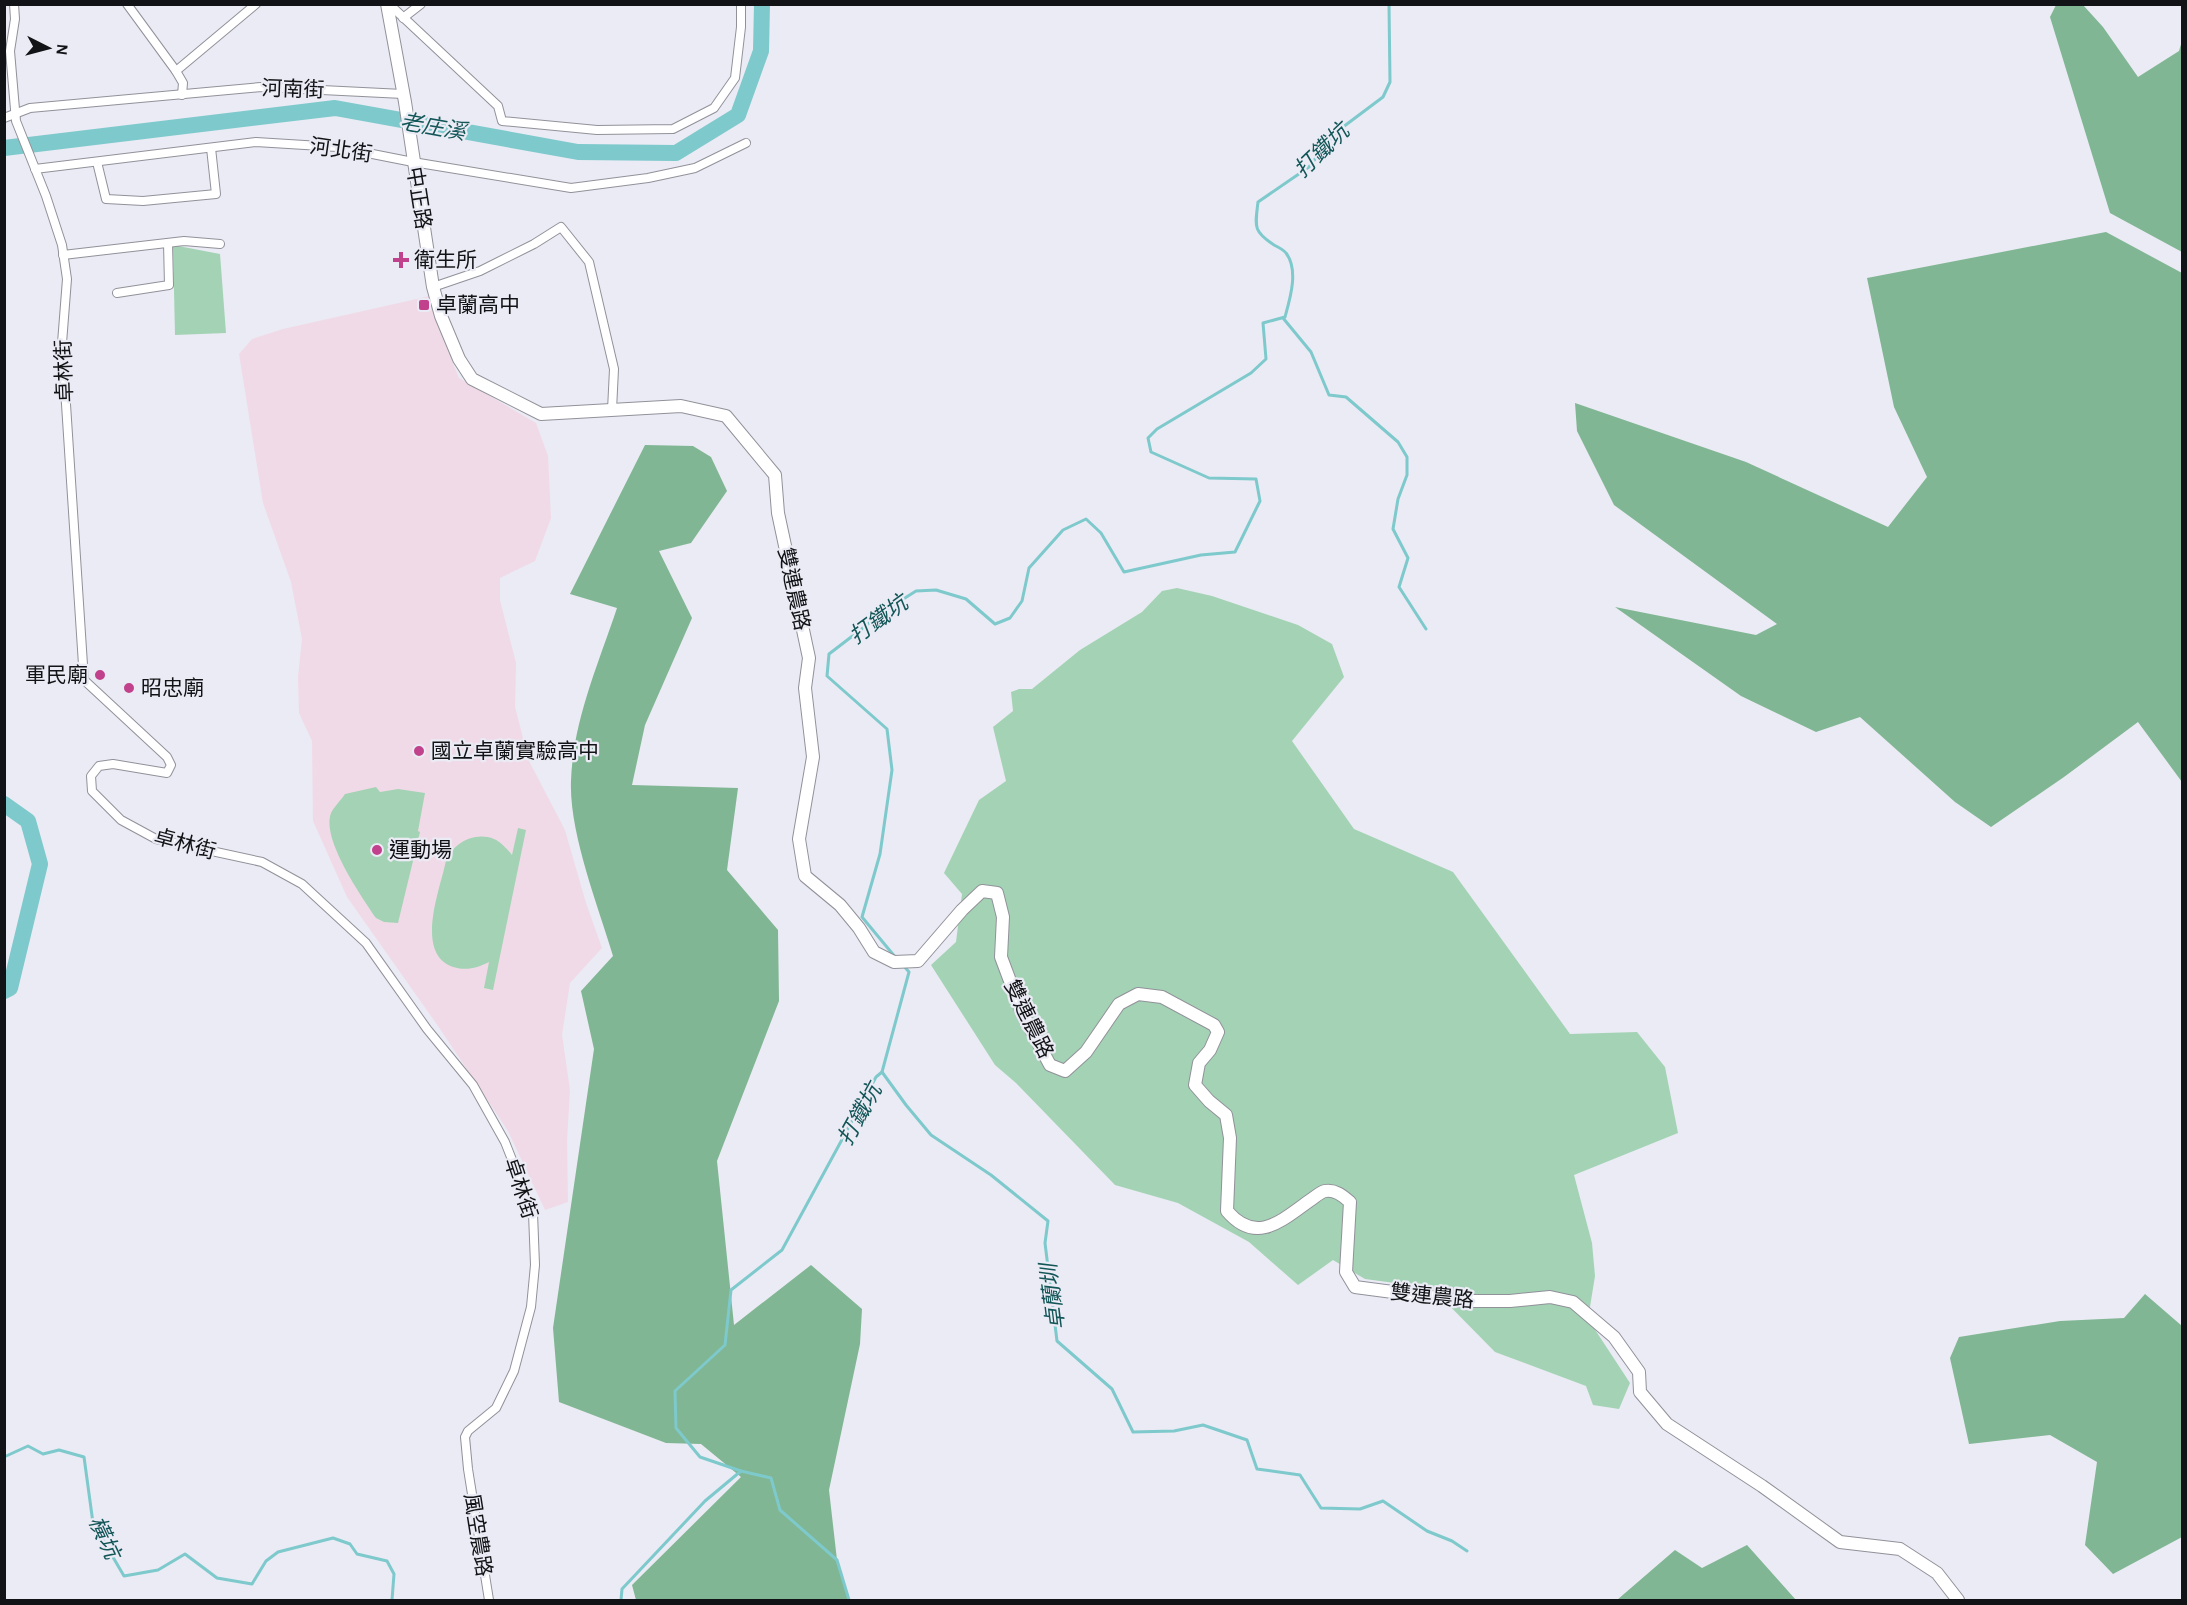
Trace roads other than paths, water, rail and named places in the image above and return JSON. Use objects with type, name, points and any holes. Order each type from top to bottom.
[{"type":"street","name":"卓林街","points":[[14,4],[15,20],[10,51],[16,121],[62,244],[67,279],[62,343],[84,680],[167,757],[171,765],[167,773],[113,764],[99,766],[91,776],[92,791],[121,820],[156,839],[262,862],[302,885],[366,943],[427,1029],[472,1085],[505,1142],[533,1213],[535,1265],[531,1307],[514,1371],[496,1408],[468,1431],[465,1437],[468,1469]]},
{"type":"street","points":[[127,4],[176,71],[183,83],[183,95]]},
{"type":"street","points":[[176,71],[256,4]]},
{"type":"street","points":[[388,4],[498,106],[502,121],[597,130],[673,129],[714,108],[735,78],[741,27],[741,4]]},
{"type":"street","name":"中正路","points":[[388,4],[433,287],[441,316],[459,359],[472,379],[541,414],[612,410]]},
{"type":"street","points":[[403,18],[421,4]]},
{"type":"street","name":"河南街","points":[[4,118],[30,108],[261,87],[404,98]]},
{"type":"street","name":"河北街","points":[[35,169],[256,142],[337,147],[571,188],[648,178],[695,168],[746,143]]},
{"type":"street","points":[[98,162],[105,199],[143,201],[216,194],[212,148]]},
{"type":"street","points":[[433,287],[480,271],[534,244],[561,227],[589,262],[614,369],[612,410]]},
{"type":"street","points":[[63,255],[183,241],[220,244]]},
{"type":"street","points":[[117,293],[169,285],[168,243]]},
{"type":"street","name":"雙連農路","points":[[612,410],[681,406],[726,416],[775,476],[778,513],[809,658],[805,688],[813,757],[799,839],[805,876],[840,905],[859,928],[874,952],[894,962],[918,961],[962,910],[982,891],[997,893],[1003,917],[1001,957],[1022,1013],[1050,1065],[1065,1071],[1086,1052],[1119,1004],[1138,994],[1162,997],[1214,1025],[1218,1032],[1210,1050],[1199,1064],[1195,1085],[1226,1115],[1230,1138],[1227,1211],[1237,1222],[1250,1228],[1274,1225],[1324,1191],[1337,1192],[1350,1202],[1346,1272],[1355,1287],[1461,1301],[1510,1301],[1550,1297],[1573,1302],[1614,1337],[1639,1372],[1640,1392],[1667,1424],[1762,1486],[1840,1542],[1900,1549],[1937,1574],[1958,1600]]},
{"type":"street","name":"風空農路","points":[[468,1469],[489,1600]]},
{"type":"waterway","name":"老庄溪","points":[[4,148],[335,108],[578,152],[676,153],[738,115],[761,51],[762,4]]},
{"type":"waterway","name":"打鐵坑","points":[[896,958],[862,917],[880,854],[892,770],[887,729],[827,676],[829,654],[889,608],[916,591],[936,590],[966,599],[995,624],[1010,618],[1022,601],[1029,568],[1063,530],[1086,519],[1101,533],[1124,572],[1201,555],[1235,552],[1260,501],[1256,479],[1209,478],[1151,452],[1148,438],[1157,429],[1251,373],[1266,359],[1263,323],[1285,317],[1293,276],[1286,253],[1262,236],[1257,228],[1258,202],[1309,167],[1335,133],[1383,97],[1390,82],[1389,4]]},
{"type":"waterway","points":[[1283,318],[1311,352],[1329,395],[1346,397],[1398,442],[1407,457],[1407,475],[1398,499],[1393,529],[1408,558],[1399,587],[1426,629]]},
{"type":"waterway","name":"老庄溪","points":[[4,804],[28,821],[40,864],[10,988],[4,991]]},
{"type":"waterway","name":"打鐵坑","points":[[849,1600],[837,1560],[780,1510],[771,1478],[700,1457],[676,1428],[675,1391],[725,1345],[731,1290],[782,1250],[876,1077],[882,1072],[909,972],[903,965]]},
{"type":"waterway","name":"卓蘭圳","points":[[882,1072],[931,1135],[991,1175],[1048,1221],[1045,1243],[1057,1341],[1112,1389],[1133,1432],[1174,1431],[1203,1425],[1247,1440],[1257,1469],[1300,1475],[1321,1508],[1360,1509],[1383,1501],[1427,1531],[1452,1541],[1467,1551]]},
{"type":"waterway","name":"橫坑","points":[[4,1457],[28,1446],[43,1454],[59,1450],[84,1457],[93,1523],[124,1576],[158,1570],[185,1554],[217,1578],[252,1584],[266,1561],[278,1552],[333,1538],[350,1544],[357,1554],[387,1561],[394,1574],[392,1600]]},
{"type":"waterway","points":[[621,1600],[622,1589],[705,1501],[741,1471]]},
{"type":"place","name":"衛生所","points":[[401,260]]},
{"type":"place","name":"卓蘭高中","points":[[424,305]]},
{"type":"place","name":"軍民廟","points":[[100,675]]},
{"type":"place","name":"昭忠廟","points":[[129,688]]},
{"type":"place","name":"國立卓蘭實驗高中","points":[[419,751]]},
{"type":"place","name":"運動場","points":[[377,850]]}]
